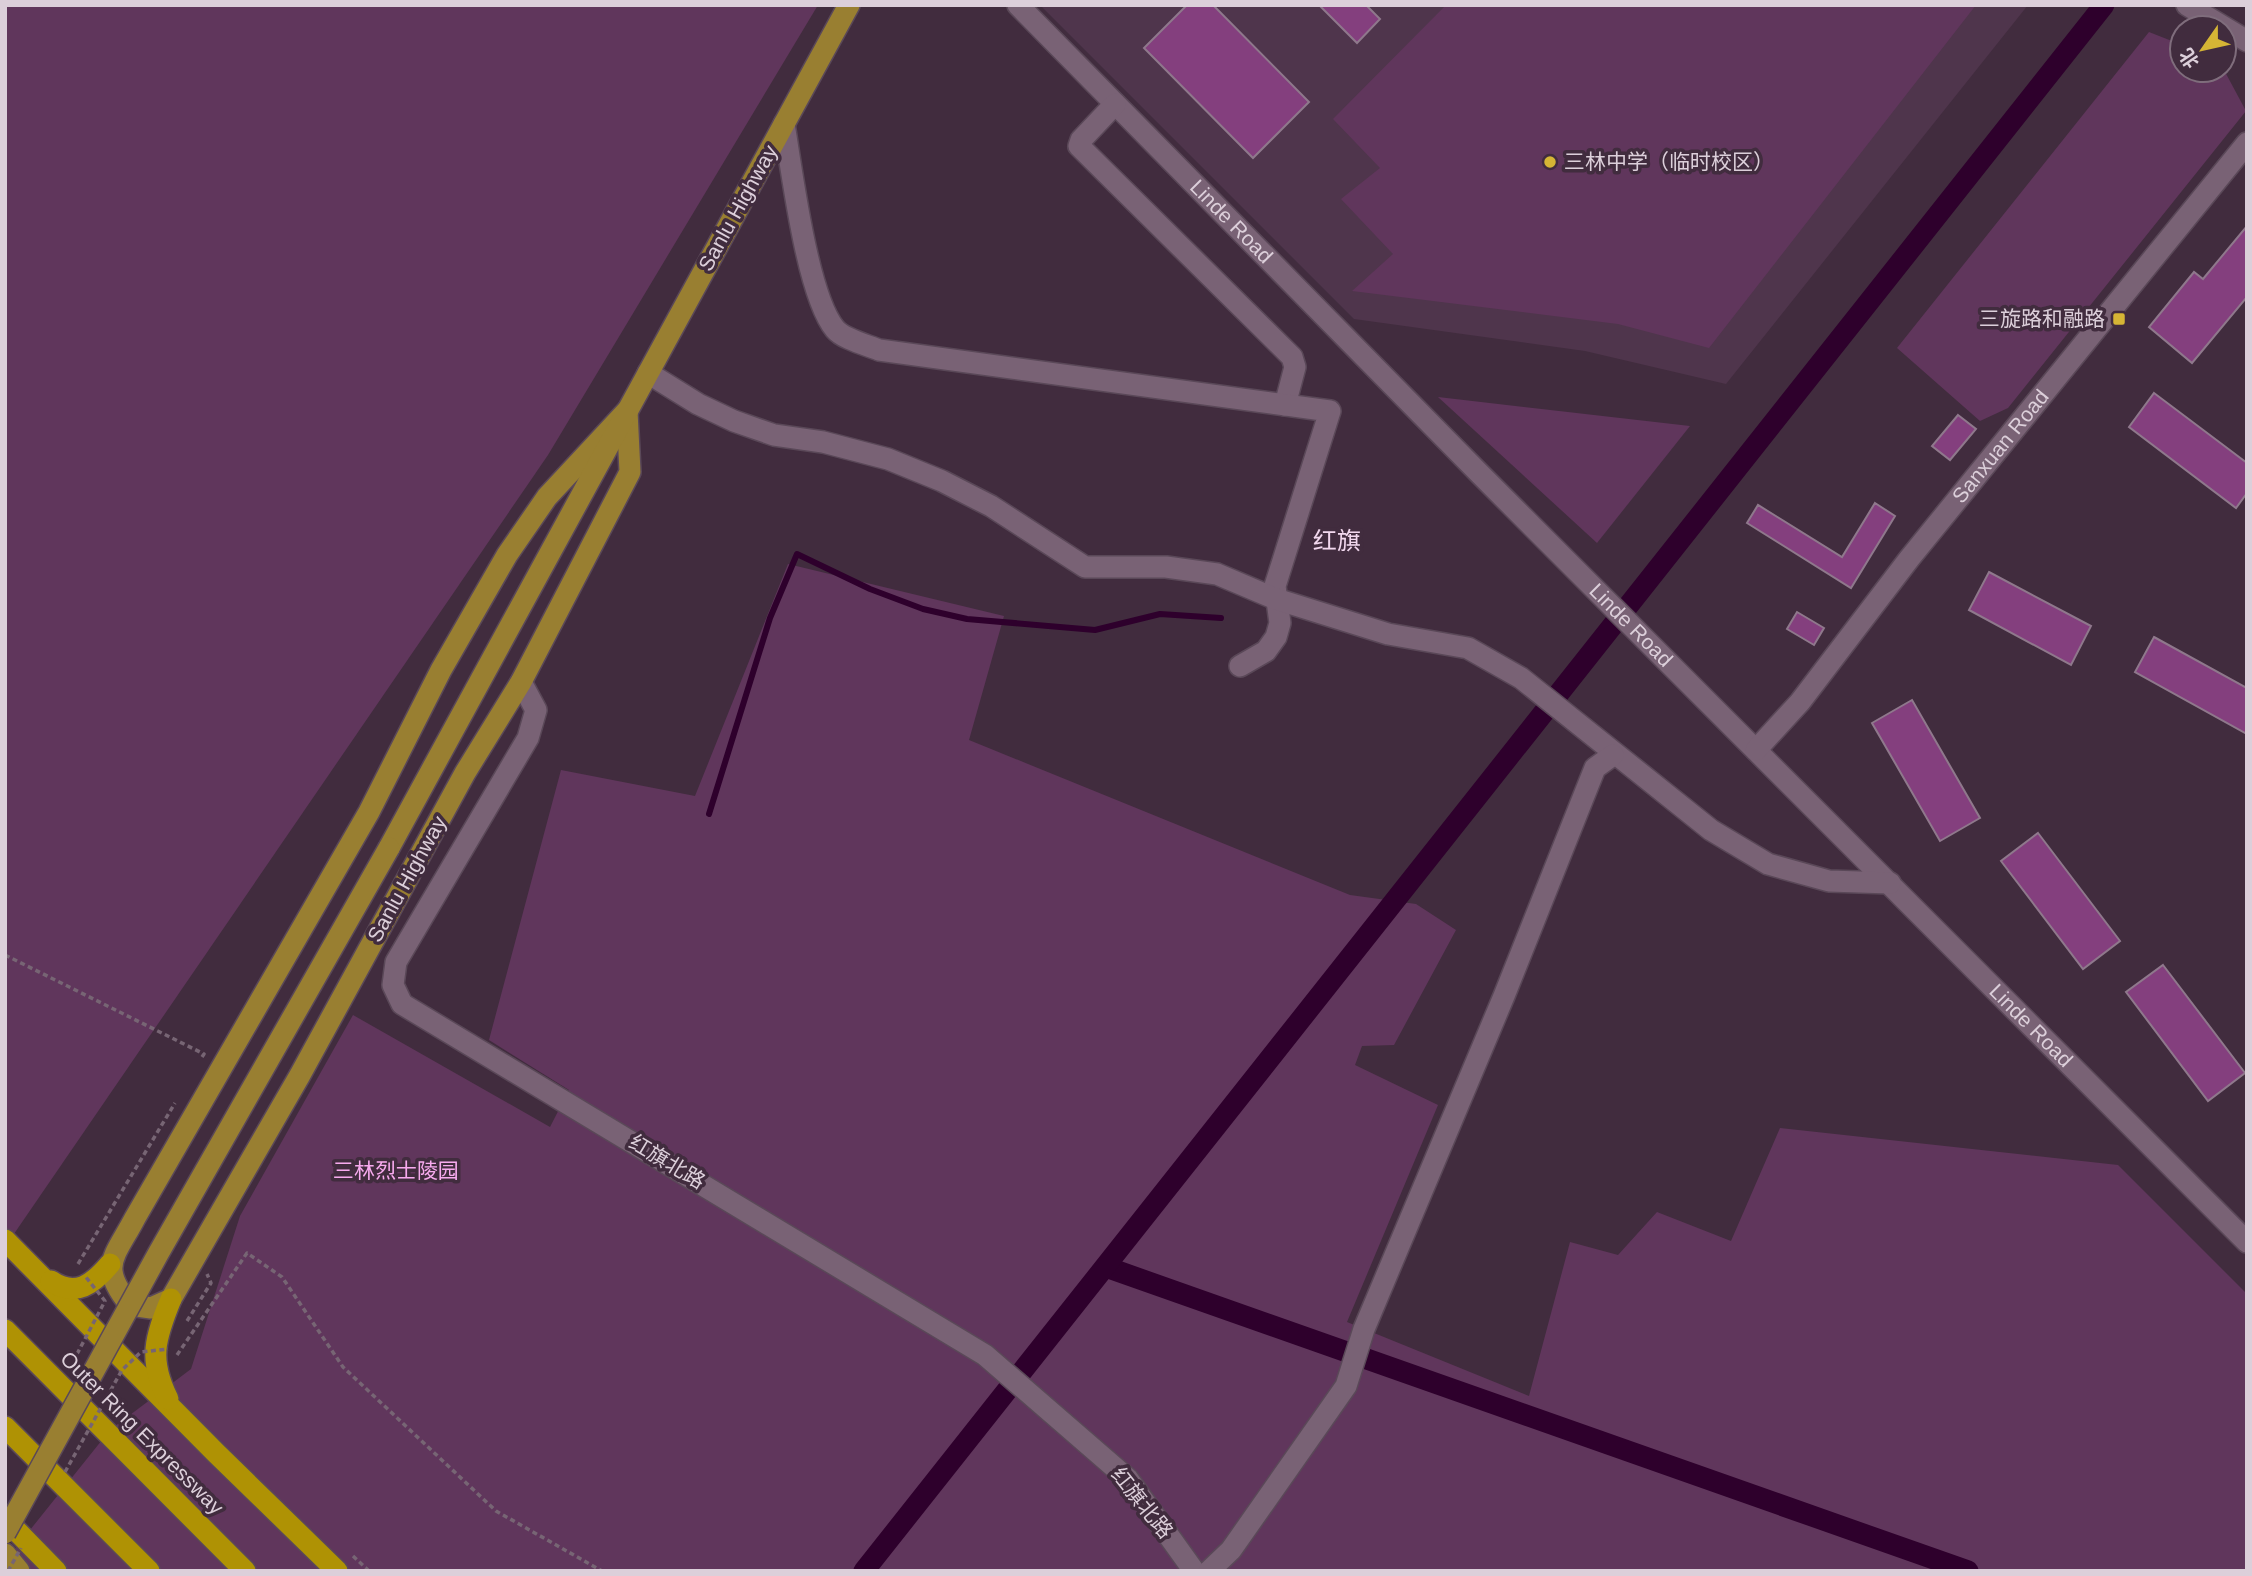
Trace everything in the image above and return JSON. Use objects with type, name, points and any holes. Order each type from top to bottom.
[{"type":"highway","points":[[5,1240],[337,1571]]},
{"type":"highway","points":[[34,1269],[60,1287],[78,1290],[94,1283],[110,1264]]},
{"type":"highway","points":[[171,1299],[158,1330],[154,1356],[160,1384],[173,1410]]},
{"type":"highway","name":"Outer Ring Expressway","points":[[5,1330],[245,1571]]},
{"type":"highway","points":[[5,1427],[149,1571]]},
{"type":"highway","points":[[5,1519],[56,1571]]},
{"type":"main road","name":"Sanlu Highway","points":[[5,1533],[158,1254],[389,848],[849,5]]},
{"type":"main road","name":"Sanlu Highway","points":[[171,1299],[300,1075],[465,774],[521,682],[630,472],[627,411]]},
{"type":"main road","name":"Sanlu Highway","points":[[110,1264],[369,812],[440,670],[507,555],[547,497],[627,411]]},
{"type":"main road","points":[[110,1264],[114,1285],[130,1305],[151,1308],[171,1299]]},
{"type":"main road","points":[[5,1554],[19,1571]]},
{"type":"street","name":"Linde Road","points":[[1018,5],[1480,474],[2247,1242]]},
{"type":"street","points":[[2187,5],[2247,41]]},
{"type":"street","points":[[1115,104],[1081,139],[1079,146],[1292,358],[1295,367],[1285,405]]},
{"type":"street","points":[[783,124],[806,246],[823,307],[836,331],[879,350],[1330,411],[1275,586],[1280,623],[1276,637],[1266,651],[1240,666]]},
{"type":"street","name":"Sanxuan Road","points":[[1756,750],[1800,702],[1909,559],[2247,143]]},
{"type":"street","points":[[648,373],[698,404],[734,421],[774,435],[888,459],[942,481],[991,506],[1085,567],[1166,567],[1217,574],[1276,599],[1388,634],[1468,648],[1521,678],[1613,755],[1711,830],[1768,864],[1829,881],[1889,883]]},
{"type":"street","name":"红旗北路","points":[[521,682],[536,710],[528,737],[396,962],[393,985],[402,1004],[985,1355],[1128,1479],[1194,1571]]},
{"type":"street","points":[[1209,1571],[1231,1550],[1346,1386],[1364,1329],[1504,996],[1595,768],[1613,755]]},
{"type":"path","points":[[5,955],[204,1054],[197,1066]]},
{"type":"path","points":[[74,1272],[177,1100]]},
{"type":"path","points":[[172,1362],[247,1253],[282,1277],[343,1367],[496,1511],[602,1571]]},
{"type":"path","points":[[75,1359],[106,1301],[85,1276]]},
{"type":"path","points":[[183,1327],[211,1283]]},
{"type":"path","points":[[58,1483],[122,1370],[141,1352],[168,1349],[176,1338]]},
{"type":"path","points":[[8,1571],[27,1538]]},
{"type":"shaded area","name":"三林中学（临时校区）","points":[[1040,5],[2028,5],[1726,384],[1585,351],[1354,319]]},
{"type":"green space","points":[[5,5],[818,5],[548,455],[5,1247]]},
{"type":"green space","name":"三林中学（临时校区）","points":[[1446,5],[1976,5],[1709,348],[1618,324],[1352,291],[1393,254],[1341,199],[1380,168],[1333,119]]},
{"type":"green space","points":[[2149,32],[2168,39],[2168,84],[2232,84],[2246,111],[2008,408],[1980,421],[1897,348]]},
{"type":"green space","points":[[1438,397],[1690,426],[1597,543]]},
{"type":"green space","name":"三林烈士陵园","points":[[788,564],[1004,616],[969,740],[1350,895],[1416,904],[1456,930],[1394,1045],[1362,1046],[1355,1065],[1438,1105],[1347,1322],[1529,1396],[1570,1242],[1618,1255],[1657,1212],[1731,1241],[1780,1128],[2118,1165],[2247,1294],[2247,1571],[25,1571],[10,1555],[110,1430],[191,1369],[240,1216],[353,1015],[550,1127],[569,1090],[489,1040],[561,770],[695,796]]},
{"type":"building","points":[[1187,5],[1213,5],[1309,102],[1253,158],[1144,48]]},
{"type":"building","points":[[1319,5],[1366,5],[1380,19],[1357,43]]},
{"type":"building","points":[[2247,226],[2247,297],[2192,363],[2149,327],[2194,272],[2203,279]]},
{"type":"building","points":[[2154,393],[2247,463],[2247,493],[2236,508],[2129,427]]},
{"type":"building","points":[[1958,415],[1976,429],[1950,460],[1932,446]]},
{"type":"building","points":[[1875,503],[1895,516],[1851,588],[1747,523],[1758,505],[1842,557]]},
{"type":"building","points":[[1989,572],[2091,626],[2071,665],[1969,610]]},
{"type":"building","points":[[1797,612],[1824,628],[1814,645],[1787,629]]},
{"type":"building","points":[[2154,637],[2247,688],[2247,734],[2135,672]]},
{"type":"building","points":[[1912,700],[1980,818],[1940,841],[1872,723]]},
{"type":"building","points":[[2038,833],[2120,941],[2083,969],[2001,861]]},
{"type":"building","points":[[2163,965],[2245,1073],[2208,1101],[2126,992]]},
{"type":"waterway","points":[[864,1571],[2104,5]]},
{"type":"waterway","points":[[709,814],[770,618],[797,554],[870,589],[923,609],[967,619],[1095,630],[1160,614],[1221,618]]},
{"type":"waterway","points":[[1106,1267],[1968,1571]]},
{"type":"place","name":"三林中学（临时校区）","points":[[1550,162]]},
{"type":"place","name":"三旋路和融路","points":[[2119,319]]},
{"type":"district","name":"红旗","points":[[1337,541]]}]
